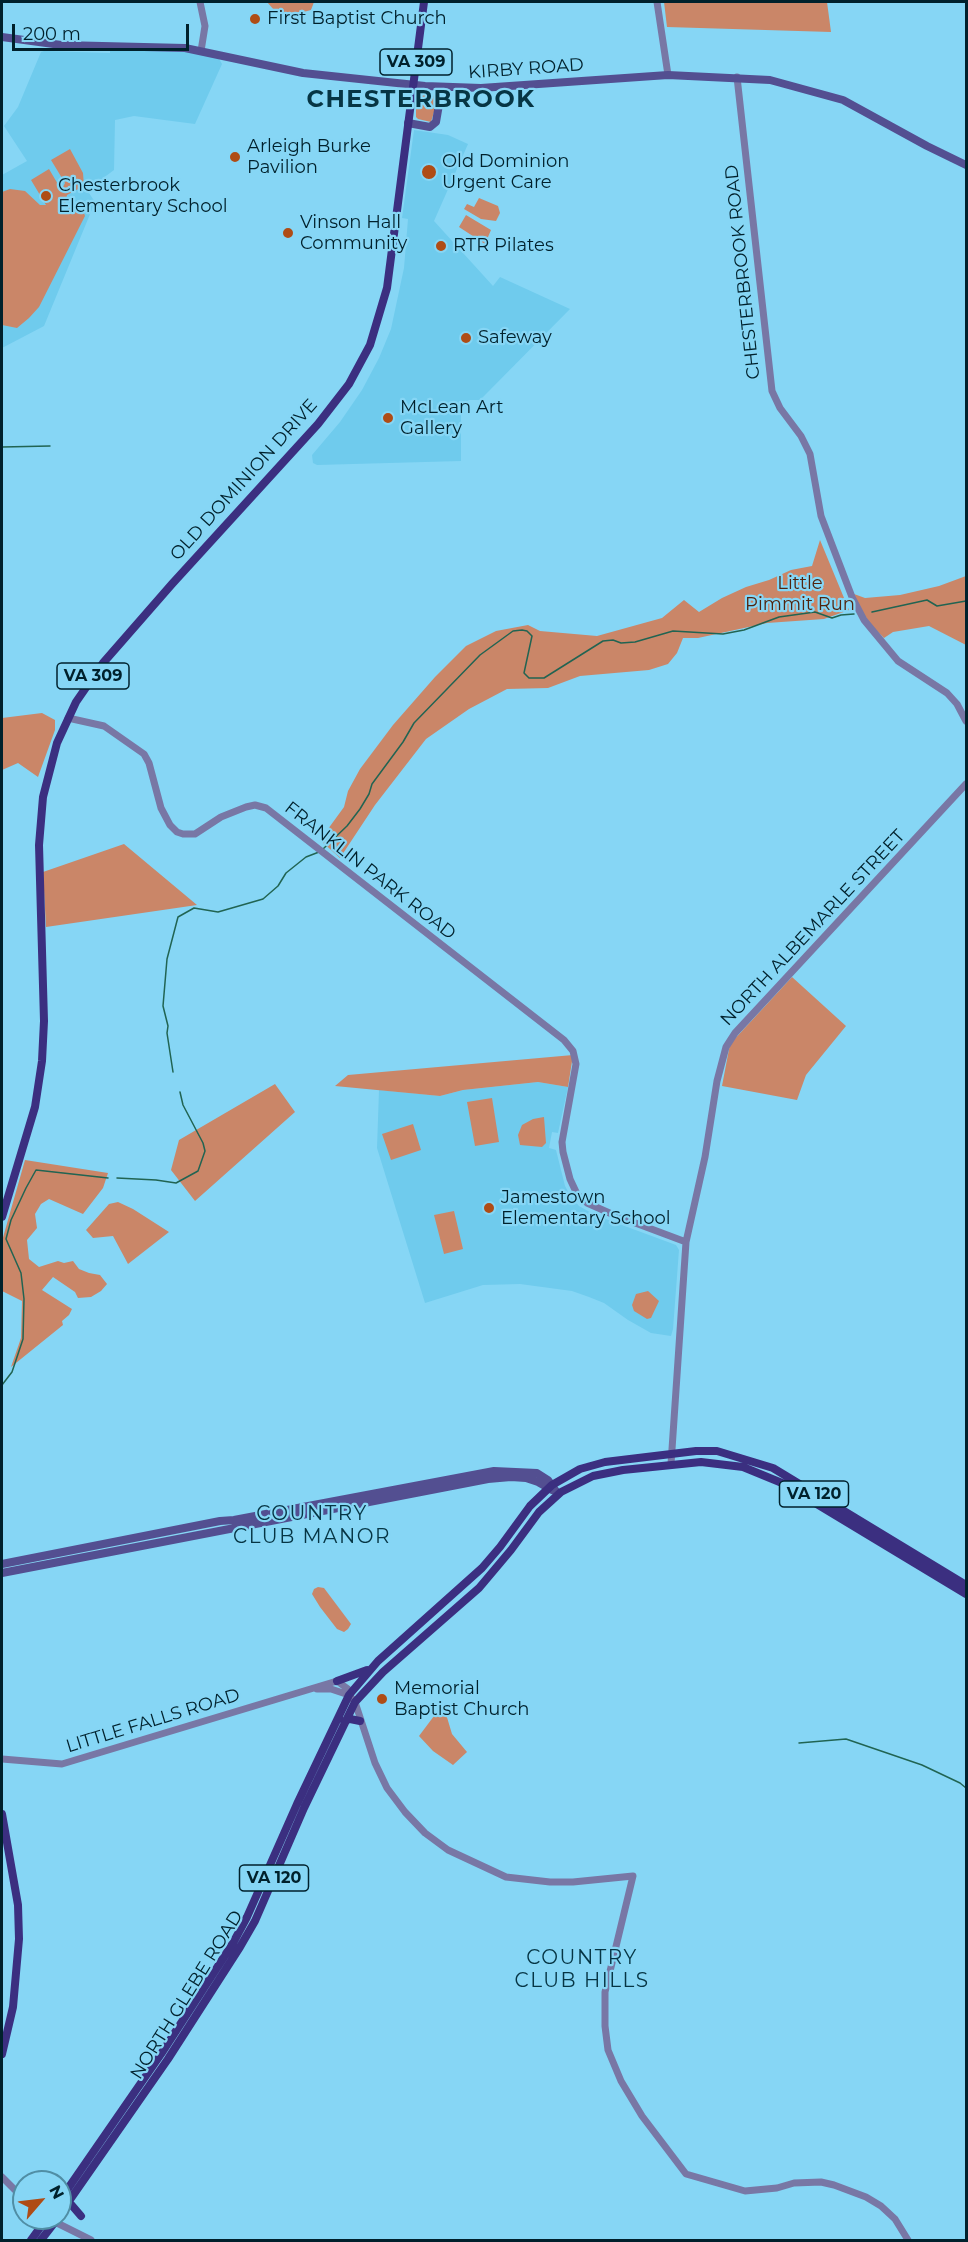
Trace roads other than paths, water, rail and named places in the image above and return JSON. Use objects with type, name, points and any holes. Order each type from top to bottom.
[{"type":"main road","name":"OLD DOMINION DRIVE","points":[[2,1217],[37,1098],[42,1061],[44,1021],[39,870],[40,821],[51,764],[68,718],[114,648],[336,403],[370,345],[387,288],[424,2]]},
{"type":"main road","name":"KIRBY ROAD","points":[[2,37],[54,45],[162,46],[201,51],[303,73],[442,87],[481,88],[668,75],[770,80],[843,100],[966,165]]},
{"type":"main road","points":[[408,123],[430,127],[436,122],[442,87]]},
{"type":"main road","name":"NORTH GLEBE ROAD","points":[[72,2189],[233,1943],[247,1917],[297,1804],[352,1698],[370,1669],[482,1568],[530,1506],[550,1486],[570,1473],[592,1465],[672,1453],[717,1451],[773,1468],[966,1585]]},
{"type":"main road","name":"NORTH GLEBE ROAD","points":[[72,2190],[168,2059],[255,1921],[344,1721],[352,1698],[480,1588],[512,1550],[539,1512],[558,1494],[598,1475],[671,1464],[701,1462],[743,1467],[763,1474],[966,1594]]},
{"type":"main road","points":[[2,1564],[494,1471],[537,1473],[558,1494]]},
{"type":"main road","points":[[2,1573],[488,1479],[521,1477],[550,1486]]},
{"type":"main road","points":[[337,1681],[370,1669]]},
{"type":"main road","points":[[344,1721],[350,1719],[360,1721]]},
{"type":"main road","points":[[2,1814],[18,1905],[19,1939],[13,2007],[2,2054]]},
{"type":"main road","points":[[72,2208],[81,2216]]},
{"type":"main road","name":"NORTH GLEBE ROAD","points":[[32,2241],[43,2230]]},
{"type":"street","points":[[200,2],[205,26],[201,51]]},
{"type":"street","points":[[657,2],[668,75]]},
{"type":"street","name":"CHESTERBROOK ROAD","points":[[737,77],[772,392],[810,454],[821,516],[852,597],[864,620],[898,661],[947,693],[957,704],[966,721]]},
{"type":"street","name":"FRANKLIN PARK ROAD","points":[[68,718],[104,726],[144,754],[151,768],[161,808],[170,825],[177,831],[183,834],[195,834],[227,815],[255,805],[266,808],[569,1045],[576,1064],[562,1142],[570,1179],[577,1194],[587,1203],[605,1211],[686,1242]]},
{"type":"street","name":"NORTH ALBEMARLE STREET","points":[[671,1464],[686,1242],[705,1157],[722,1056],[730,1040],[966,784]]},
{"type":"street","points":[[337,1681],[348,1689],[375,1763],[387,1788],[425,1833],[448,1850],[506,1877],[573,1882],[633,1876],[605,1992],[608,2050],[621,2081],[668,2152],[686,2174],[745,2191],[777,2188],[795,2183],[821,2182],[851,2190],[881,2206],[896,2219],[908,2241]]},
{"type":"street","name":"LITTLE FALLS ROAD","points":[[2,1759],[62,1764],[337,1681]]},
{"type":"street","name":"LITTLE FALLS ROAD","points":[[311,1688],[331,1689],[352,1698]]},
{"type":"street","points":[[72,2229],[91,2241]]},
{"type":"waterway","points":[[2,447],[50,446]]},
{"type":"waterway","name":"Little Pimmit Run","points":[[872,612],[927,600],[937,606],[966,601]]},
{"type":"waterway","name":"Little Pimmit Run","points":[[323,849],[347,826],[360,809],[372,784],[414,723],[480,655],[513,631],[527,631],[532,636],[524,673],[529,678],[544,678],[603,641],[635,642],[673,631],[723,634],[744,630],[779,617],[815,612],[832,618],[854,614]]},
{"type":"waterway","name":"Little Pimmit Run","points":[[173,1072],[168,1026],[163,1006],[167,959],[178,917],[194,908],[218,912],[263,899],[278,886],[286,873],[306,857],[319,852]]},
{"type":"waterway","name":"Little Pimmit Run","points":[[117,1178],[176,1183],[198,1171],[205,1151],[183,1105],[180,1092]]},
{"type":"waterway","name":"Little Pimmit Run","points":[[2,1385],[12,1372],[23,1339],[24,1299],[21,1273],[6,1239],[11,1220],[26,1188],[36,1170],[108,1178]]},
{"type":"waterway","points":[[799,1743],[846,1739],[922,1765],[966,1788]]},
{"type":"place","name":"First Baptist Church","points":[[255,19]]},
{"type":"place","name":"Arleigh Burke Pavilion","points":[[235,157]]},
{"type":"place","name":"Old Dominion Urgent Care","points":[[429,172]]},
{"type":"place","name":"Chesterbrook Elementary School","points":[[46,196]]},
{"type":"place","name":"Vinson Hall Community","points":[[288,233]]},
{"type":"place","name":"RTR Pilates","points":[[441,246]]},
{"type":"place","name":"Safeway","points":[[466,338]]},
{"type":"place","name":"McLean Art Gallery","points":[[388,418]]},
{"type":"place","name":"Jamestown Elementary School","points":[[489,1208]]},
{"type":"place","name":"Memorial Baptist Church","points":[[382,1699]]},
{"type":"district","name":"CHESTERBROOK","points":[[421,100]]},
{"type":"district","name":"COUNTRY CLUB MANOR","points":[[312,1526]]},
{"type":"district","name":"COUNTRY CLUB HILLS","points":[[582,1970]]}]
